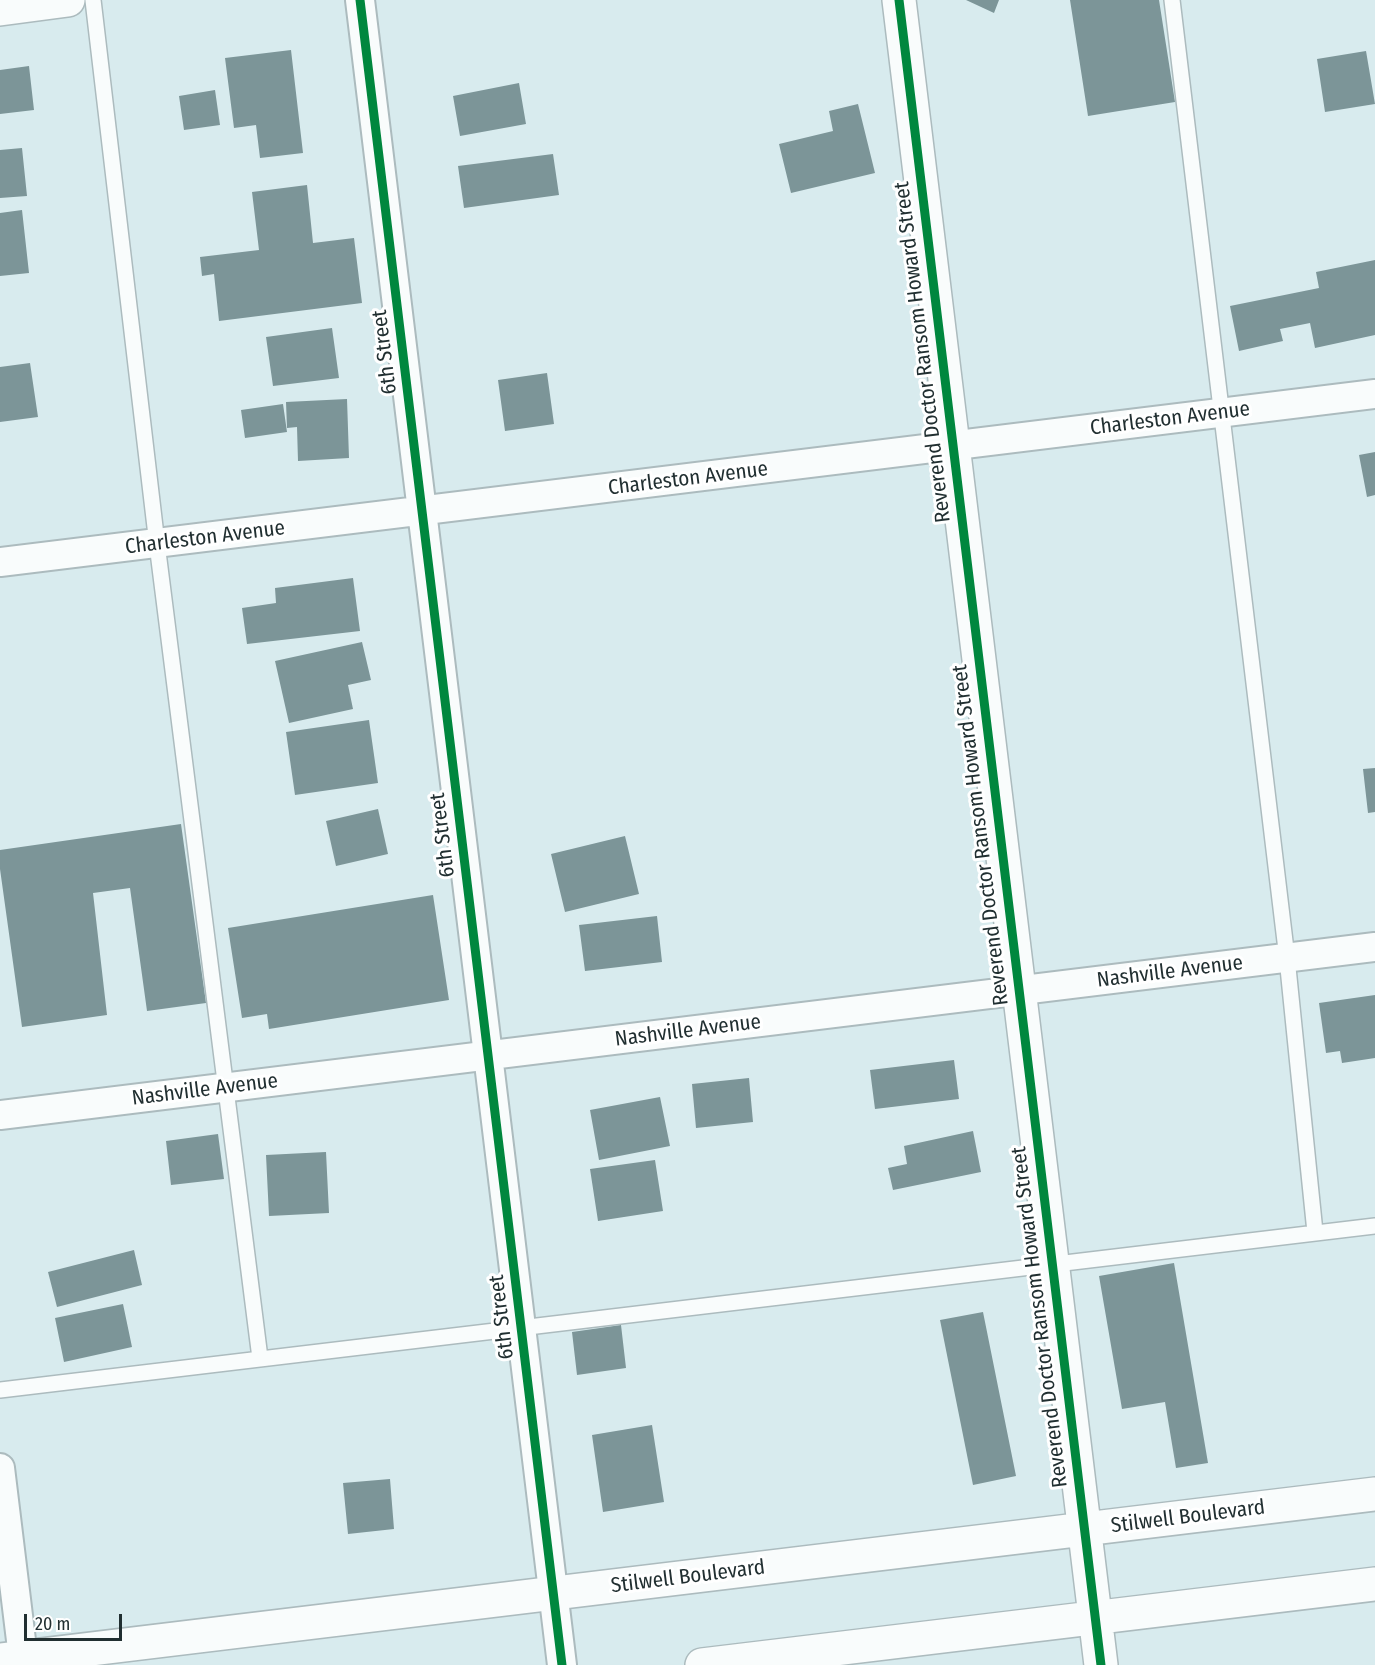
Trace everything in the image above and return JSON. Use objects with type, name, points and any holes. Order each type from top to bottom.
[{"type":"main road","points":[[0,9],[68,0]]},
{"type":"main road","name":"Reverend Doctor Ransom Howard Street","points":[[899,0],[1101,1665]]},
{"type":"main road","name":"Stilwell Boulevard","points":[[16,1661],[554,1593],[1375,1494]]},
{"type":"main road","points":[[702,1665],[1375,1584]]},
{"type":"street","name":"6th Street","points":[[360,0],[562,1665]]},
{"type":"street","name":"Charleston Avenue","points":[[0,562],[1375,394]]},
{"type":"street","name":"Nashville Avenue","points":[[0,1115],[1375,947]]},
{"type":"street","points":[[0,1468],[16,1661]]},
{"type":"lane","points":[[93,0],[157,544],[224,1088],[260,1358]]},
{"type":"lane","points":[[1172,0],[1287,958],[1315,1232]]},
{"type":"lane","points":[[0,1390],[1375,1226]]},
{"type":"building","points":[[966,0],[999,0],[994,13]]},
{"type":"building","points":[[1070,0],[1159,0],[1175,102],[1088,116]]},
{"type":"building","points":[[291,50],[303,153],[260,158],[256,125],[234,128],[225,58]]},
{"type":"building","points":[[1366,51],[1375,104],[1325,112],[1317,59]]},
{"type":"building","points":[[29,66],[34,110],[0,114],[0,70]]},
{"type":"building","points":[[519,83],[526,124],[460,136],[453,96]]},
{"type":"building","points":[[215,90],[220,125],[184,130],[179,96]]},
{"type":"building","points":[[858,104],[875,173],[791,193],[779,144],[833,131],[829,111]]},
{"type":"building","points":[[22,148],[27,196],[0,198],[0,150]]},
{"type":"building","points":[[553,154],[559,195],[464,208],[458,166]]},
{"type":"building","points":[[307,185],[313,243],[354,238],[362,303],[219,321],[214,274],[202,276],[200,257],[259,250],[252,192]]},
{"type":"building","points":[[22,210],[29,273],[0,276],[0,213]]},
{"type":"building","points":[[1375,260],[1375,335],[1315,348],[1310,323],[1280,329],[1283,341],[1239,351],[1230,306],[1319,288],[1316,272]]},
{"type":"building","points":[[332,328],[339,378],[273,386],[266,337]]},
{"type":"building","points":[[30,363],[38,417],[0,422],[0,367]]},
{"type":"building","points":[[547,373],[554,424],[505,431],[498,380]]},
{"type":"building","points":[[347,399],[349,458],[298,461],[297,427],[287,428],[286,402]]},
{"type":"building","points":[[283,404],[287,432],[245,438],[241,410]]},
{"type":"building","points":[[1375,452],[1375,495],[1367,497],[1359,455]]},
{"type":"building","points":[[353,578],[360,631],[247,644],[242,608],[276,603],[275,588]]},
{"type":"building","points":[[362,642],[371,680],[348,685],[353,709],[289,723],[275,661]]},
{"type":"building","points":[[369,720],[378,783],[295,795],[286,732]]},
{"type":"building","points":[[1375,768],[1375,812],[1368,813],[1363,769]]},
{"type":"building","points":[[378,809],[388,854],[336,866],[326,821]]},
{"type":"building","points":[[181,824],[206,1003],[147,1011],[130,888],[93,893],[107,1015],[22,1027],[0,869],[0,850]]},
{"type":"building","points":[[625,836],[639,894],[565,912],[551,854]]},
{"type":"building","points":[[433,895],[449,1000],[269,1029],[267,1014],[242,1018],[228,928]]},
{"type":"building","points":[[657,916],[662,962],[585,971],[579,925]]},
{"type":"building","points":[[1375,995],[1375,1058],[1342,1063],[1340,1051],[1326,1053],[1319,1003]]},
{"type":"building","points":[[954,1060],[959,1099],[875,1109],[870,1070]]},
{"type":"building","points":[[749,1078],[753,1122],[696,1128],[692,1084]]},
{"type":"building","points":[[660,1097],[670,1146],[599,1160],[590,1110]]},
{"type":"building","points":[[973,1131],[981,1172],[893,1190],[888,1168],[907,1164],[904,1146]]},
{"type":"building","points":[[218,1134],[224,1179],[171,1185],[166,1141]]},
{"type":"building","points":[[326,1152],[329,1213],[269,1216],[266,1155]]},
{"type":"building","points":[[655,1160],[663,1211],[598,1221],[590,1169]]},
{"type":"building","points":[[134,1250],[142,1285],[57,1307],[48,1272]]},
{"type":"building","points":[[1174,1263],[1208,1463],[1176,1468],[1165,1402],[1122,1409],[1099,1276]]},
{"type":"building","points":[[123,1304],[132,1347],[64,1362],[55,1318]]},
{"type":"building","points":[[983,1312],[1016,1476],[973,1485],[940,1320]]},
{"type":"building","points":[[621,1325],[626,1368],[577,1375],[572,1332]]},
{"type":"building","points":[[652,1425],[664,1502],[603,1512],[592,1435]]},
{"type":"building","points":[[390,1479],[394,1529],[348,1534],[343,1483]]},
{"type":"cycle path","points":[[360,0],[562,1665]]},
{"type":"cycle path","points":[[899,0],[1101,1665]]}]
